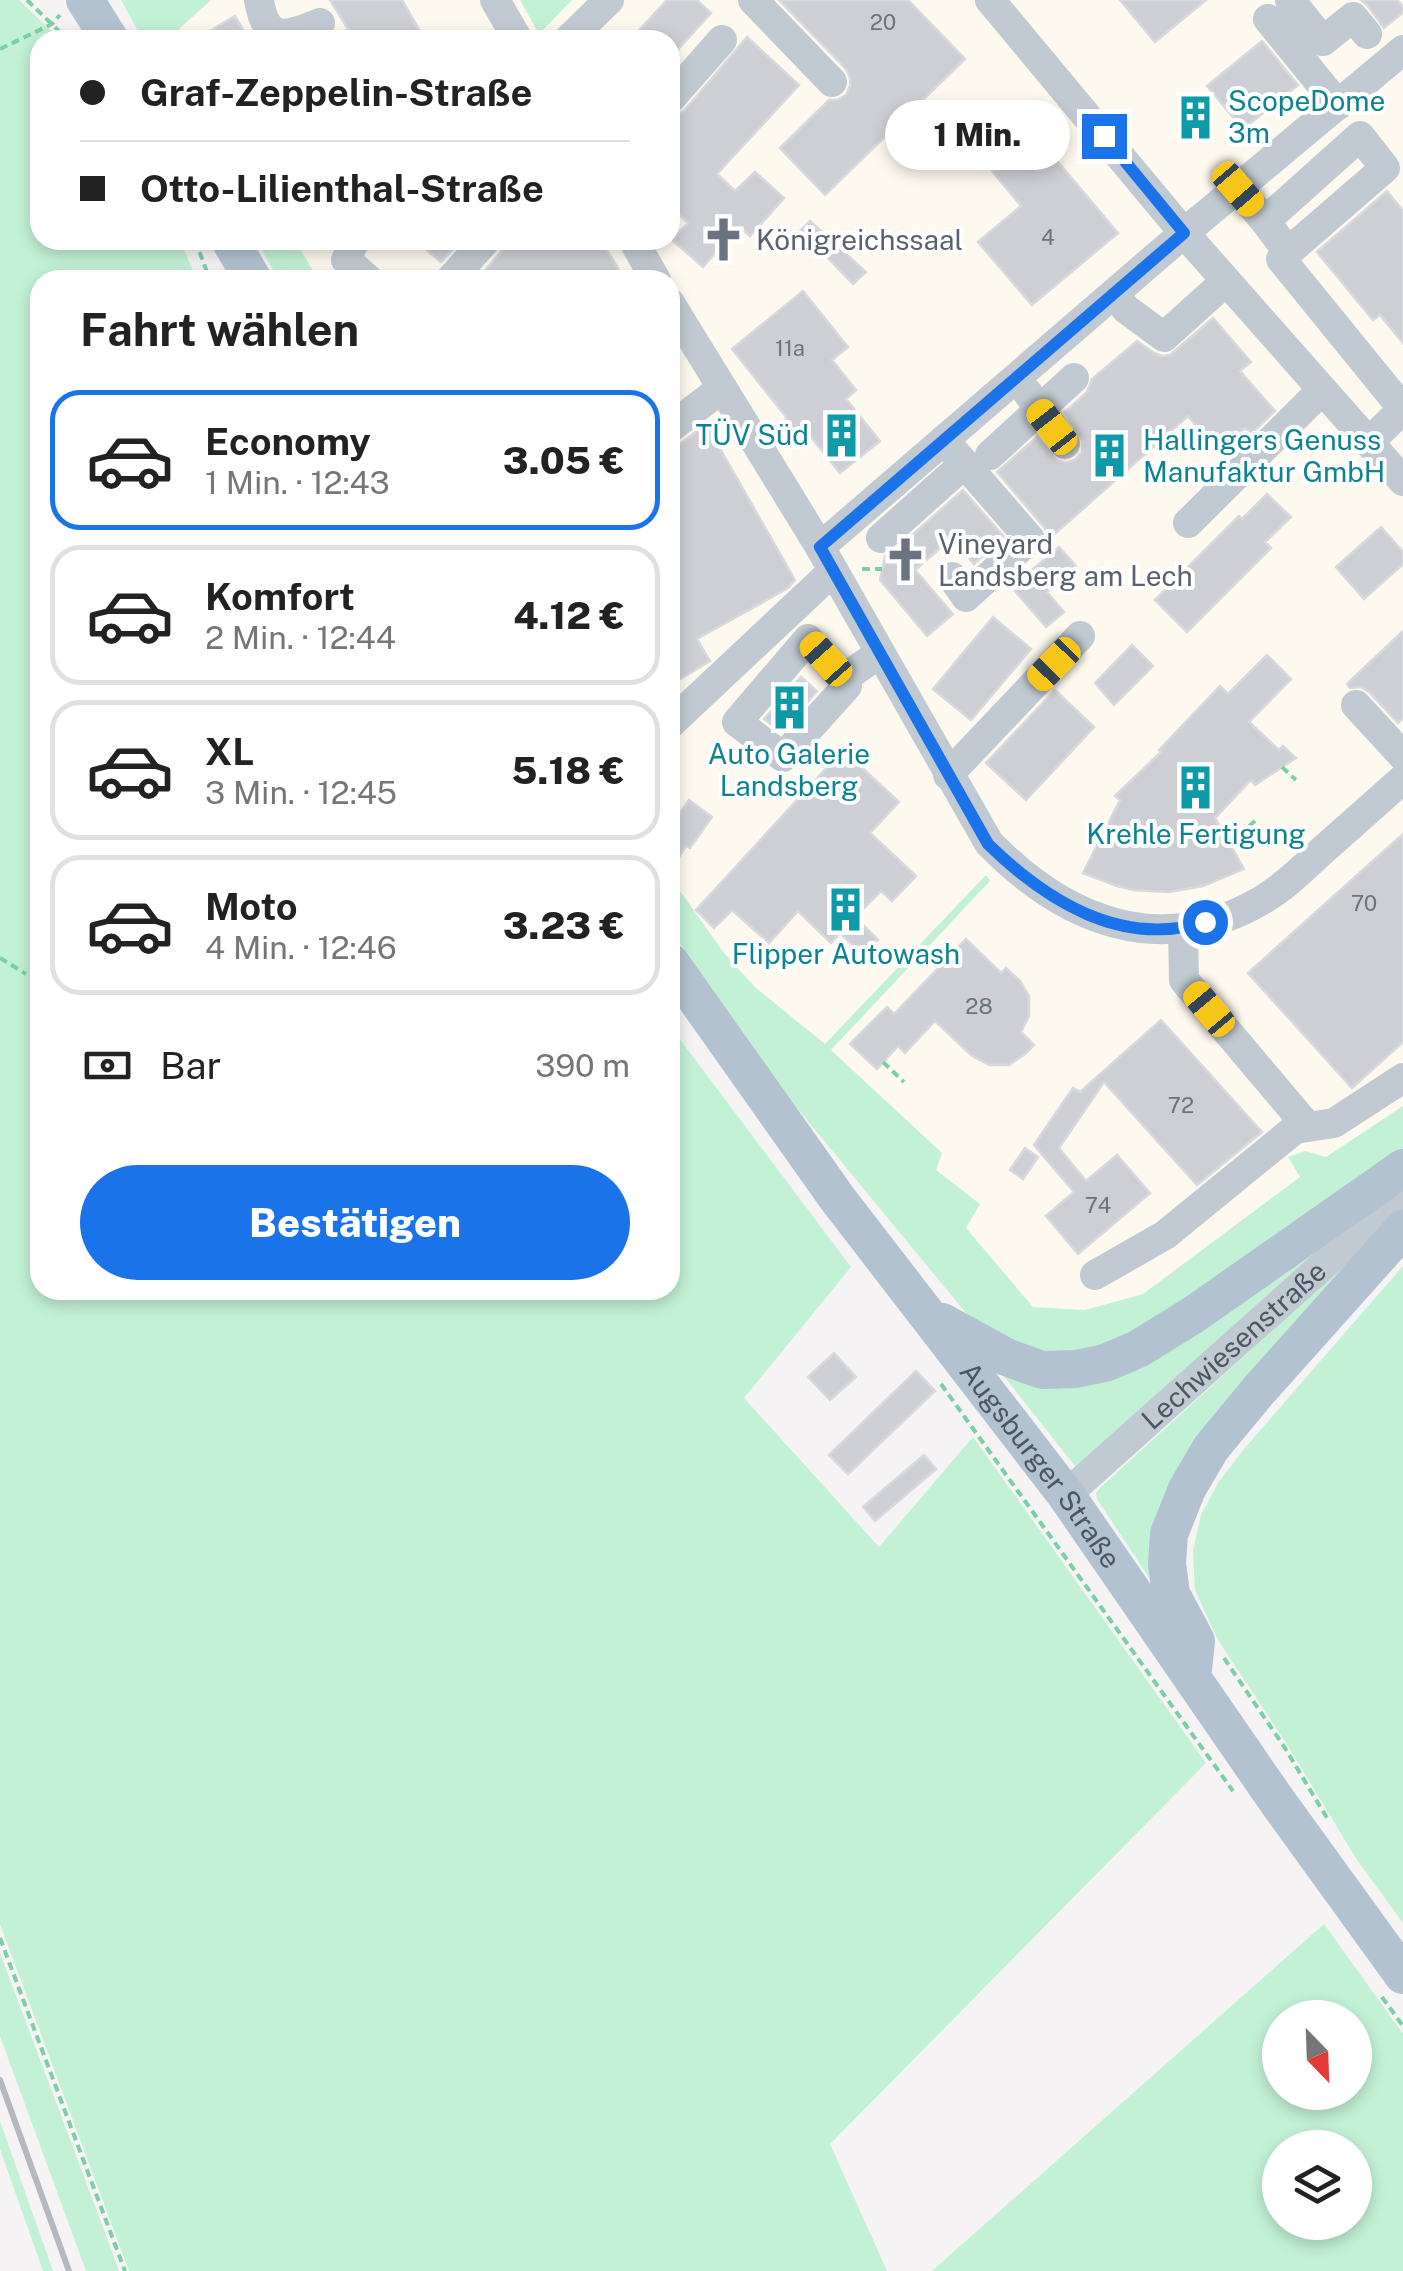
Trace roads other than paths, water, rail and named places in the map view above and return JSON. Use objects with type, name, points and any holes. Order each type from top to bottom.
[{"type":"main road","points":[[74,6],[99,30]]},
{"type":"main road","name":"Augsburger Straße","points":[[680,976],[838,1198],[1066,1495],[1207,1666],[1277,1802],[1392,1986]]},
{"type":"main road","points":[[927,1312],[1006,1357],[1042,1370],[1105,1364],[1193,1316],[1403,1168]]},
{"type":"main road","points":[[1207,1666],[1171,1594],[1167,1564],[1170,1534],[1187,1489],[1211,1448],[1258,1390],[1403,1229]]},
{"type":"street","points":[[259,0],[260,12],[273,30]]},
{"type":"street","points":[[495,0],[512,30]]},
{"type":"street","points":[[578,30],[609,0]]},
{"type":"street","points":[[753,0],[832,82]]},
{"type":"street","points":[[990,0],[1184,233],[1403,480]]},
{"type":"street","points":[[1279,10],[1323,40],[1353,17],[1367,34]]},
{"type":"street","points":[[1279,10],[1338,105]]},
{"type":"street","points":[[302,30],[320,23]]},
{"type":"street","points":[[680,88],[722,40]]},
{"type":"street","points":[[680,714],[836,562],[944,440],[1403,50]]},
{"type":"street","points":[[1265,221],[1360,136],[1385,168],[1281,259],[1403,409],[1368,442]]},
{"type":"street","points":[[1238,189],[1288,252]]},
{"type":"street","points":[[350,250],[346,260],[358,270]]},
{"type":"street","points":[[459,270],[477,250]]},
{"type":"street","points":[[1114,294],[1126,309],[1164,337],[1226,281]]},
{"type":"street","points":[[680,331],[836,562],[880,653],[988,844],[1014,869],[1065,905],[1133,928],[1183,929],[1228,916],[1264,899],[1294,876],[1403,778]]},
{"type":"street","points":[[1016,378],[1066,444]]},
{"type":"street","points":[[882,554],[977,460],[1074,378]]},
{"type":"street","points":[[680,420],[722,388]]},
{"type":"street","points":[[1188,523],[1322,390]]},
{"type":"street","points":[[944,440],[977,460],[1030,538],[966,597],[952,577]]},
{"type":"street","points":[[948,774],[1080,636]]},
{"type":"street","points":[[844,679],[880,653]]},
{"type":"street","points":[[1356,705],[1403,756]]},
{"type":"street","points":[[1183,929],[1184,980],[1307,1126]]},
{"type":"street","points":[[1095,1275],[1165,1235],[1295,1129],[1334,1122],[1403,1078]]},
{"type":"street","name":"Lechwiesenstraße","points":[[1066,1495],[1403,1194]]},
{"type":"railway","points":[[0,2080],[69,2271]]},
{"type":"place","name":"ScopeDome 3m","points":[[1195,117]]},
{"type":"place","name":"Königreichssaal","points":[[723,240]]},
{"type":"place","name":"TÜV Süd","points":[[842,435]]},
{"type":"place","name":"Hallingers Genuss Manufaktur GmbH","points":[[1110,456]]},
{"type":"place","name":"Vineyard Landsberg am Lech","points":[[905,560]]},
{"type":"place","name":"Auto Galerie Landsberg","points":[[789,708]]},
{"type":"place","name":"Krehle Fertigung","points":[[1196,788]]},
{"type":"place","name":"Flipper Autowash","points":[[846,909]]}]
